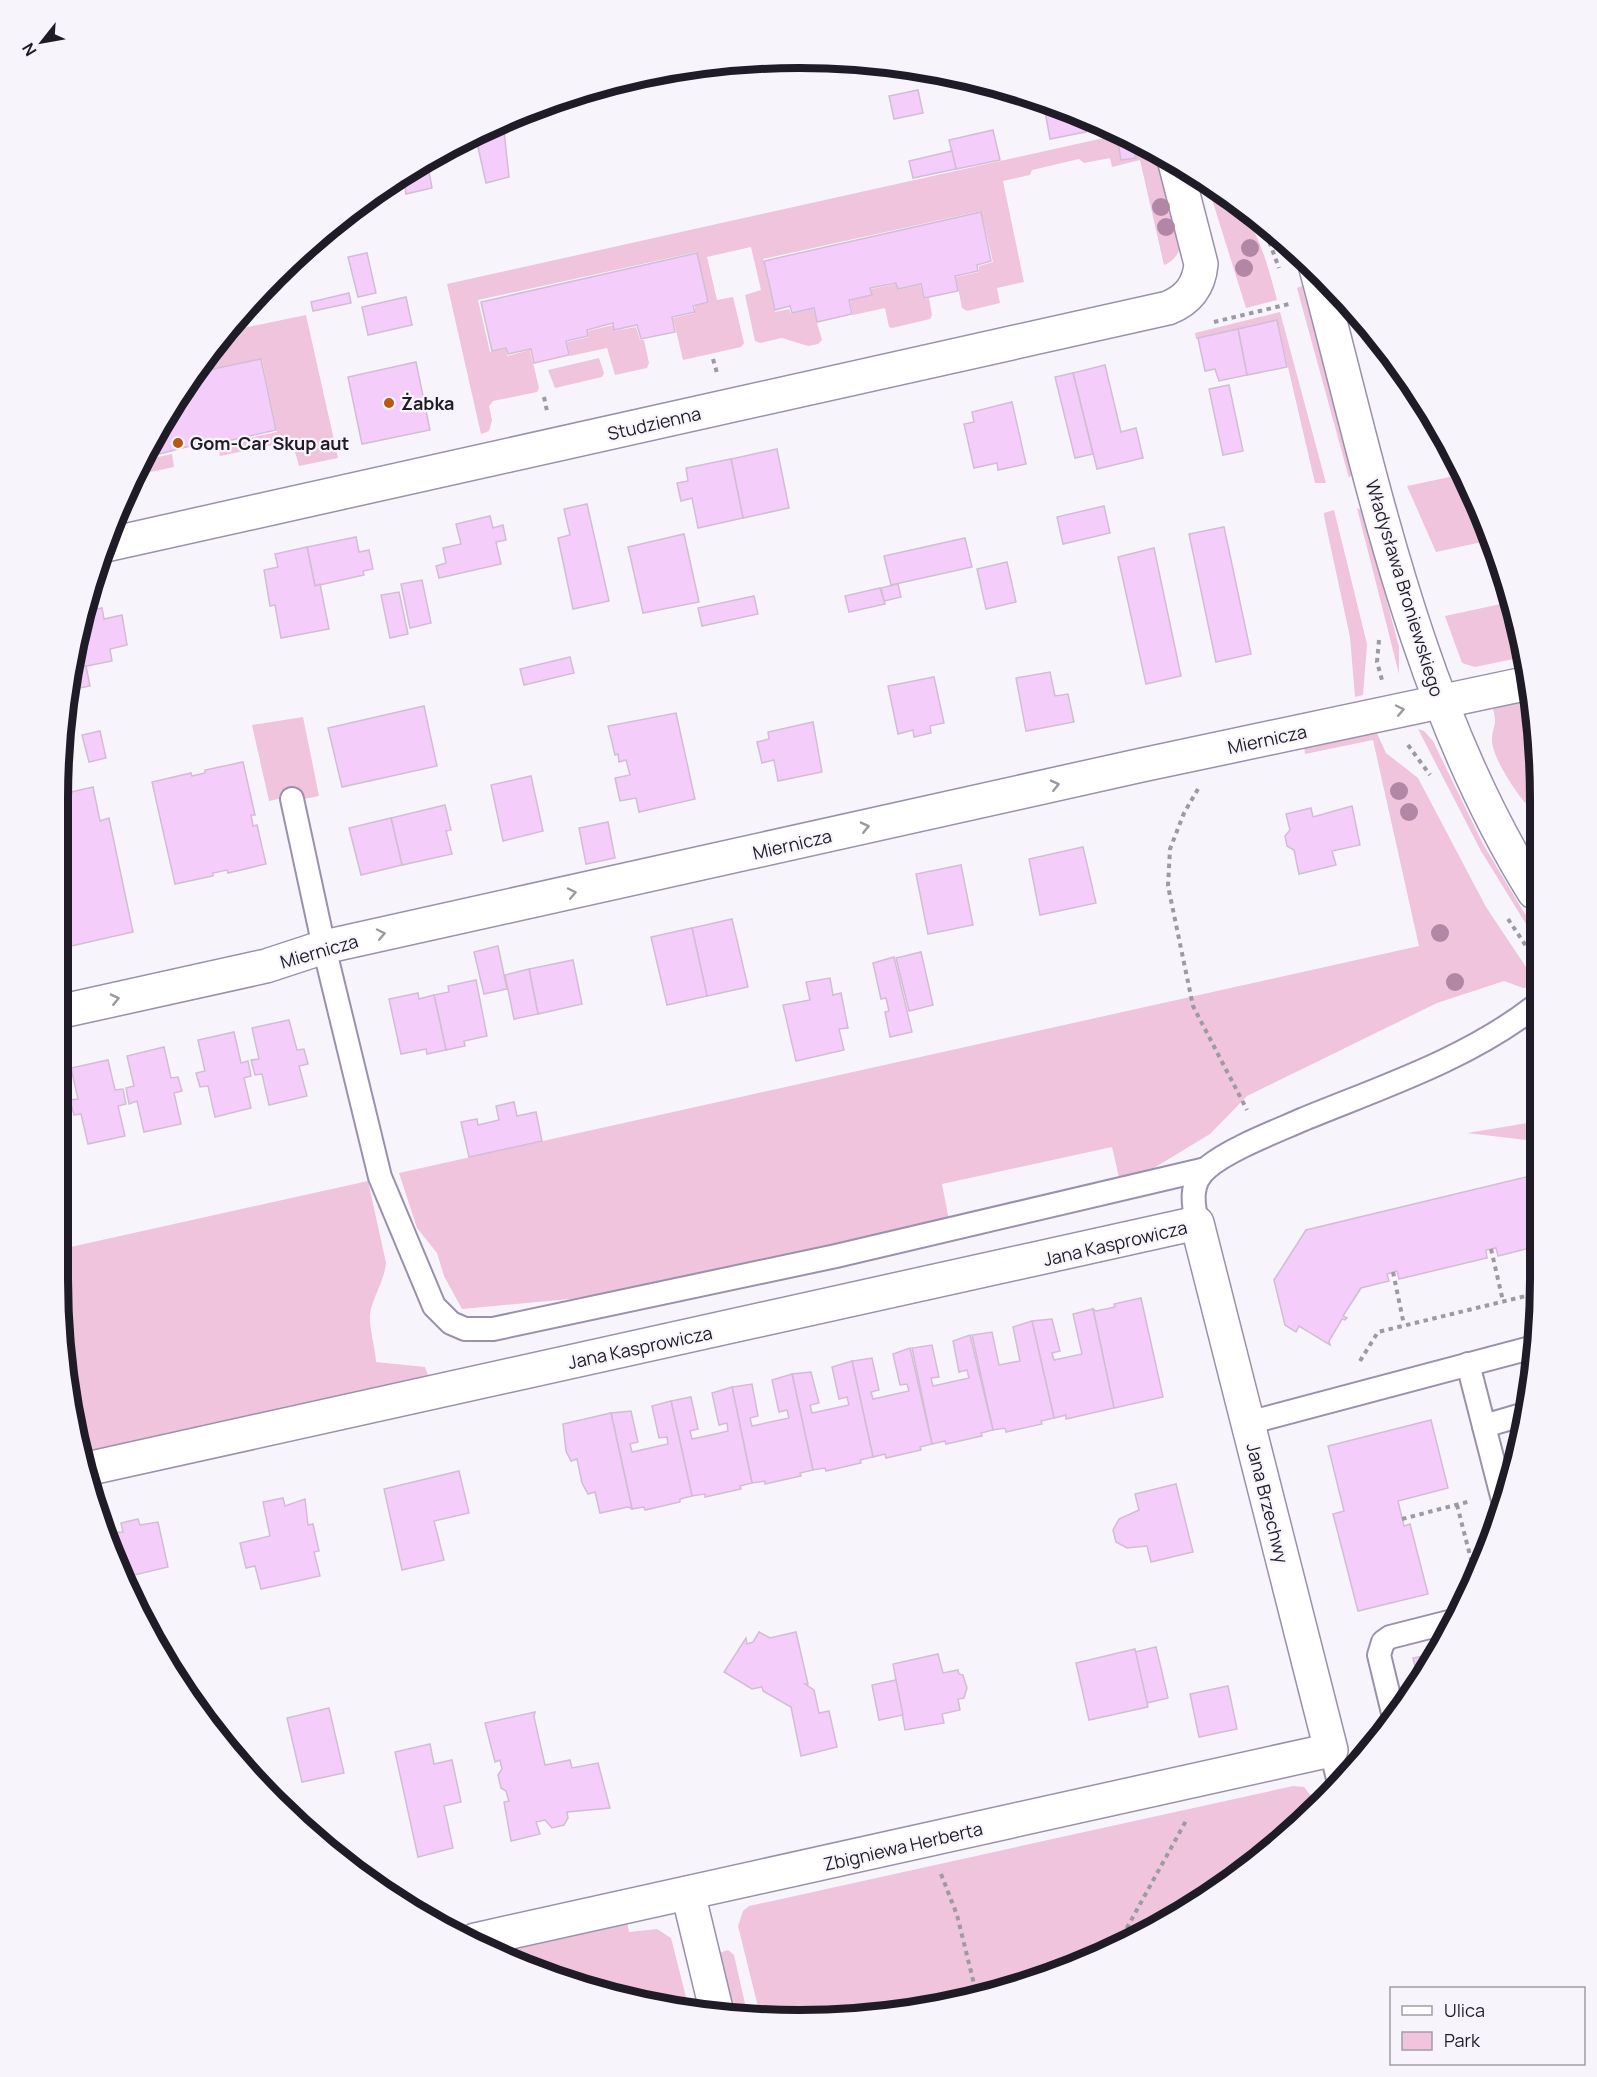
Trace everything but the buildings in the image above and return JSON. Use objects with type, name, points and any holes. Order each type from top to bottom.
[{"type":"street","name":"Studzienna","points":[[114,543],[1135,317],[1178,304],[1195,286],[1200,275],[1200,254],[1178,174]]},
{"type":"street","name":"Władysława Broniewskiego","points":[[1322,289],[1414,630],[1438,701],[1484,805],[1530,885]]},
{"type":"street","name":"Miernicza","points":[[68,1010],[266,966],[324,947],[1520,685]]},
{"type":"street","name":"Jana Brzechwy","points":[[1197,1223],[1331,1750]]},
{"type":"street","name":"Jana Kasprowicza","points":[[92,1468],[1197,1223]]},
{"type":"street","name":"Zbigniewa Herberta","points":[[484,1938],[1331,1750]]},
{"type":"street","points":[[688,1893],[715,2004]]},
{"type":"lane","points":[[292,800],[324,947],[380,1177],[434,1306],[451,1323],[465,1329],[492,1329],[836,1256],[1206,1169],[1262,1137],[1484,1041],[1530,1010]]},
{"type":"lane","points":[[1197,1223],[1193,1194],[1197,1181],[1206,1169]]},
{"type":"lane","points":[[1248,1423],[1526,1349]]},
{"type":"lane","points":[[1468,1364],[1499,1486]]},
{"type":"lane","points":[[1484,1426],[1516,1417]]},
{"type":"lane","points":[[1392,1705],[1380,1648],[1390,1637],[1443,1624]]},
{"type":"lane","name":"Jana Brzechwy","points":[[1331,1750],[1336,1772]]},
{"type":"path","points":[[1211,751],[1208,771],[1184,813],[1170,849],[1168,886],[1193,1006],[1262,1137]]},
{"type":"path","points":[[1491,1249],[1503,1301]]},
{"type":"path","points":[[1393,1272],[1404,1325]]},
{"type":"path","points":[[1355,1367],[1378,1332],[1529,1295]]},
{"type":"path","points":[[1402,1519],[1475,1500]]},
{"type":"path","points":[[1457,1505],[1472,1563]]},
{"type":"path","points":[[1124,1933],[1192,1812]]},
{"type":"path","points":[[936,1866],[948,1886],[975,1988]]},
{"type":"green space","points":[[1109,137],[1160,163],[1176,217],[1180,241],[1177,254],[1164,265],[1140,160],[1112,167],[1110,158],[1084,163],[1079,159],[1032,170],[1030,175],[1003,181],[1024,282],[997,288],[1000,303],[967,311],[962,308],[956,277],[979,272],[979,266],[993,262],[981,211],[763,259],[775,312],[789,309],[791,314],[813,309],[822,340],[818,344],[808,346],[782,338],[760,343],[755,341],[745,295],[761,290],[751,247],[707,257],[717,300],[733,297],[744,343],[741,347],[683,360],[673,318],[695,313],[695,306],[708,302],[697,252],[478,300],[490,352],[506,349],[507,356],[530,350],[539,388],[537,392],[493,401],[489,406],[492,420],[489,431],[481,434],[447,284]]},
{"type":"green space","points":[[1211,195],[1250,224],[1267,265],[1277,300],[1246,308]]},
{"type":"green space","points":[[896,284],[898,290],[920,285],[924,299],[929,298],[932,315],[930,319],[892,328],[889,327],[885,308],[853,315],[850,300],[872,295],[871,289]]},
{"type":"green space","points":[[1302,286],[1353,473],[1349,478],[1297,288]]},
{"type":"green space","points":[[1280,312],[1326,483],[1315,483],[1277,320],[1196,339],[1195,333]]},
{"type":"green space","points":[[306,315],[338,458],[299,466],[292,441],[220,456],[218,445],[277,432],[262,359],[207,369],[239,329]]},
{"type":"green space","points":[[613,325],[614,331],[636,327],[640,340],[644,340],[649,363],[647,368],[615,375],[607,348],[570,356],[567,342],[589,337],[588,331]]},
{"type":"green space","points":[[599,358],[604,373],[602,377],[555,388],[548,370]]},
{"type":"green space","points":[[172,454],[174,467],[144,473],[152,458]]},
{"type":"green space","points":[[1454,476],[1483,542],[1436,552],[1407,486]]},
{"type":"green space","points":[[1357,508],[1363,511],[1399,647],[1399,674]]},
{"type":"green space","points":[[1334,510],[1367,644],[1363,695],[1355,697],[1350,637],[1324,516],[1324,513]]},
{"type":"green space","points":[[1503,603],[1515,659],[1475,667],[1462,663],[1445,616]]},
{"type":"green space","points":[[1522,700],[1528,751],[1530,808],[1515,789],[1497,758],[1492,741],[1495,723],[1493,709]]},
{"type":"green space","points":[[303,717],[319,796],[304,799],[301,794],[269,801],[252,725]]},
{"type":"green space","points":[[1418,729],[1424,731],[1433,741],[1483,844],[1530,922],[1530,931],[1481,851]]},
{"type":"green space","points":[[1376,731],[1386,753],[1418,778],[1486,907],[1530,973],[1530,987],[1523,988],[1504,981],[1437,1003],[1247,1096],[1210,1134],[1144,1174],[1120,1182],[1112,1147],[942,1184],[949,1220],[580,1298],[462,1309],[444,1276],[437,1253],[417,1228],[399,1173],[1419,946],[1373,740],[1305,754],[1304,747]]},
{"type":"green space","points":[[1530,1123],[1530,1141],[1467,1133]]},
{"type":"green space","points":[[368,1181],[386,1263],[370,1314],[376,1362],[425,1367],[430,1380],[89,1454],[74,1374],[69,1326],[68,1248]]},
{"type":"green space","points":[[1293,1786],[1304,1787],[1312,1798],[1244,1858],[1164,1912],[1078,1954],[1033,1971],[988,1985],[941,1995],[846,2008],[798,2010],[758,2008],[738,1926],[743,1911],[749,1906]]},
{"type":"green space","points":[[627,1922],[629,1932],[657,1929],[671,1938],[687,2000],[609,1985],[564,1971],[507,1948]]},
{"type":"green space","points":[[728,1950],[734,1955],[746,2007],[732,2006],[719,1953]]},
{"type":"place","name":"Żabka","points":[[389,403]]},
{"type":"place","name":"Gom-Car Skup aut","points":[[178,443]]}]
